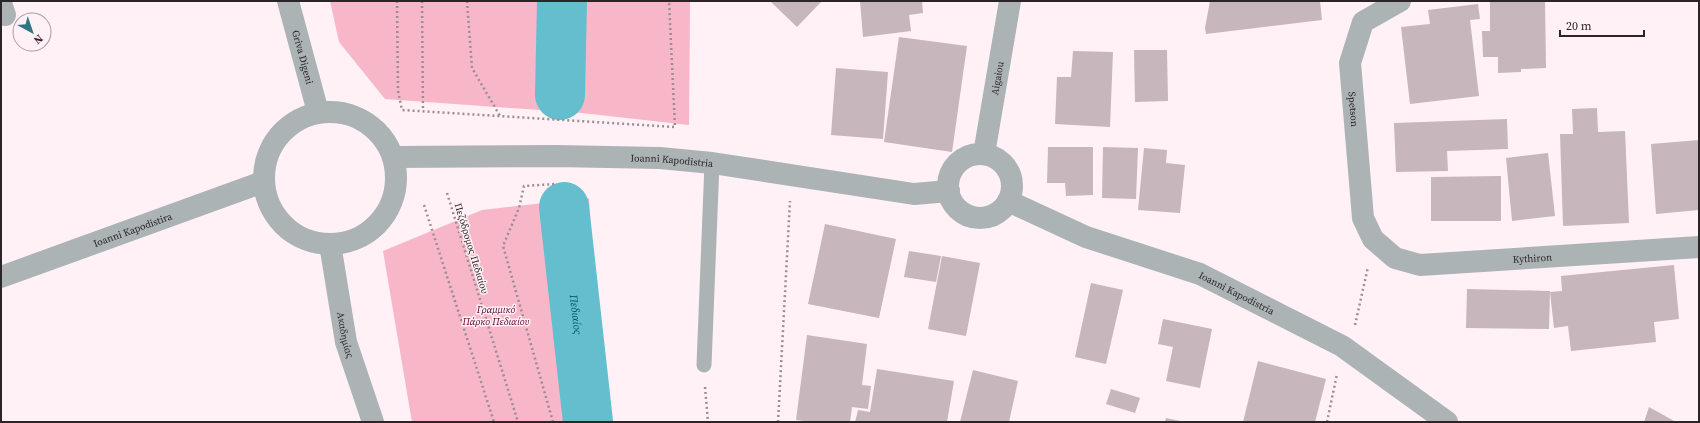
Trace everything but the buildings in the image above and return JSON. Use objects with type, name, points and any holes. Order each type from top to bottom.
[{"type":"street","name":"Griva Digeni","points":[[288,1],[318,112]]},
{"type":"street","name":"Aigaiou","points":[[984,154],[1010,1]]},
{"type":"street","name":"Spetson","points":[[1373,239],[1363,218],[1350,63],[1364,22],[1400,1]]},
{"type":"street","points":[[318,112],[341,112],[354,115],[366,121],[379,132],[393,157],[397,179],[394,196],[381,221],[366,233],[348,242],[330,244],[312,242],[295,234],[278,220],[270,207],[264,182],[266,161],[275,141],[288,126],[318,112]]},
{"type":"street","points":[[984,154],[993,157],[1002,163],[1008,171],[1011,181],[1011,191],[1008,201],[1001,209],[992,215],[982,217],[971,217],[963,213],[955,206],[949,191],[948,186],[950,175],[955,166],[963,159],[973,155],[984,154]]},
{"type":"street","name":"Ioanni Kapodistria","points":[[393,157],[556,156],[653,158],[712,163],[914,194],[949,191]]},
{"type":"street","name":"Ioanni Kapodistira","points":[[1,277],[264,182]]},
{"type":"street","name":"Ioanni Kapodistria","points":[[1008,201],[1086,237],[1200,274],[1346,349],[1447,422]]},
{"type":"street","name":"Kythiron","points":[[1373,239],[1395,258],[1420,266],[1699,247]]},
{"type":"street","name":"Ακαδημίας","points":[[330,244],[346,342],[373,422]]},
{"type":"lane","points":[[704,365],[712,163]]},
{"type":"path","points":[[397,1],[398,91],[402,110],[500,117],[553,118],[674,127],[669,1]]},
{"type":"path","points":[[422,1],[423,111]]},
{"type":"path","points":[[467,1],[472,68],[500,117]]},
{"type":"path","points":[[553,422],[503,246],[519,208],[524,186],[555,184]]},
{"type":"path","name":"Πεζόδρομος Πεδιαίου","points":[[447,192],[518,422]]},
{"type":"path","points":[[778,422],[790,200]]},
{"type":"path","points":[[424,205],[494,422]]},
{"type":"path","points":[[1327,422],[1373,239]]},
{"type":"path","points":[[704,365],[708,422]]},
{"type":"green space","points":[[330,1],[690,1],[689,125],[582,113],[385,99],[339,42]]},
{"type":"green space","name":"Γραμμικό Πάρκο Πεδιαίου","points":[[589,198],[603,422],[412,422],[383,251],[482,210]]},
{"type":"waterway","name":"Πεδιαίος","points":[[560,95],[562,1]]},
{"type":"waterway","name":"Πεδιαίος","points":[[564,207],[588,422]]}]
